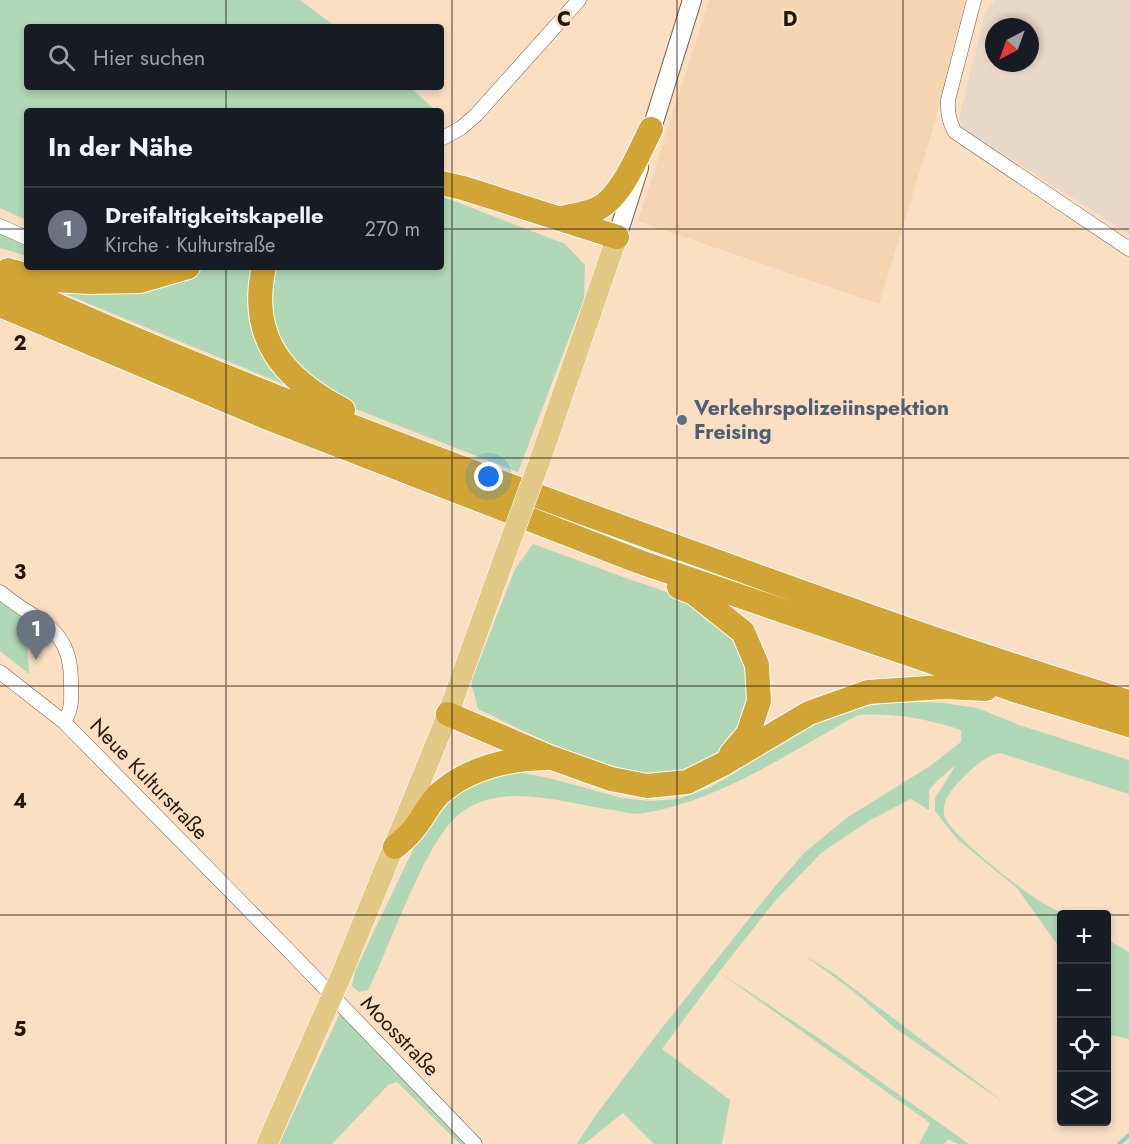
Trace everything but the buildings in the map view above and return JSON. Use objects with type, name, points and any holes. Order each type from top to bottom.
[{"type":"highway","points":[[561,218],[587,212],[607,203],[621,185],[651,129]]},
{"type":"highway","points":[[444,184],[617,237]]},
{"type":"highway","points":[[0,268],[39,279],[89,282],[140,281],[178,270]]},
{"type":"highway","points":[[263,270],[259,288],[259,305],[268,338],[285,367],[311,391],[366,422],[386,441]]},
{"type":"highway","points":[[0,280],[386,441],[824,600],[1017,667],[1129,702]]},
{"type":"highway","points":[[0,305],[263,416],[640,562],[1014,690],[1129,725]]},
{"type":"highway","points":[[640,562],[657,578],[694,593],[743,632],[757,665],[759,700],[756,712],[748,734],[723,764]]},
{"type":"highway","points":[[448,714],[549,758],[611,779],[647,786],[687,782],[723,764],[809,713],[868,692],[943,687],[1014,690]]},
{"type":"highway","points":[[395,847],[412,831],[439,795],[473,772],[520,758],[549,758]]},
{"type":"main road","points":[[267,1144],[344,969],[448,714],[539,463],[617,237],[692,0]]},
{"type":"street","points":[[444,137],[461,128],[476,115],[579,0]]},
{"type":"street","points":[[974,0],[948,100],[947,111],[950,124],[955,132],[1129,249]]},
{"type":"street","points":[[0,226],[24,237]]},
{"type":"street","name":"Neue Kulturstraße","points":[[0,592],[47,624],[65,646],[71,664],[71,711],[64,722],[294,957]]},
{"type":"street","points":[[0,672],[64,722]]},
{"type":"street","name":"Moosstraße","points":[[294,957],[475,1144]]},
{"type":"shaded area","points":[[709,0],[965,0],[937,115],[879,304],[638,221]]},
{"type":"shaded area","points":[[996,0],[1129,0],[1129,234],[964,129],[959,119],[986,10]]},
{"type":"green space","points":[[0,0],[300,0],[332,24],[24,24],[24,90],[413,90],[433,108],[24,108],[24,219],[0,208]]},
{"type":"green space","points":[[444,197],[565,244],[585,265],[584,299],[518,472],[338,402],[288,364],[265,291],[267,270],[444,270]]},
{"type":"green space","points":[[0,234],[24,246],[24,255],[0,248]]},
{"type":"green space","points":[[202,270],[256,270],[286,381],[283,384],[56,290],[194,274]]},
{"type":"green space","points":[[533,544],[680,598],[698,607],[726,631],[741,654],[748,676],[748,697],[744,717],[734,736],[721,751],[704,763],[684,771],[661,774],[639,772],[592,760],[478,709],[471,682],[515,569]]},
{"type":"green space","points":[[0,598],[8,607],[26,619],[29,674],[0,651]]},
{"type":"green space","points":[[918,702],[977,708],[1019,725],[1129,760],[1129,794],[1000,753],[988,757],[973,768],[953,789],[946,801],[944,814],[948,822],[969,846],[1026,892],[1057,911],[1057,944],[1017,888],[957,839],[935,811],[935,798],[956,765],[929,790],[929,810],[911,799],[872,819],[821,853],[775,901],[662,1049],[730,1100],[722,1144],[654,1144],[623,1113],[584,1144],[577,1144],[595,1116],[658,1033],[805,852],[848,817],[930,766],[961,742],[961,730],[910,718],[858,715],[729,786],[674,806],[645,813],[629,813],[537,797],[498,797],[480,802],[463,811],[449,824],[436,843],[410,893],[368,990],[359,992],[352,986],[355,971],[422,831],[438,809],[455,795],[477,782],[513,771],[553,779],[622,798],[649,801],[678,799],[709,788],[787,737],[843,711],[887,703]]},
{"type":"green space","points":[[1111,942],[1129,952],[1129,1039],[1111,1035]]},
{"type":"green space","points":[[803,954],[836,975],[1005,1103],[895,1028],[853,991]]},
{"type":"green space","points":[[719,972],[823,1041],[969,1144],[958,1144],[948,1139],[944,1144],[919,1144],[930,1123]]},
{"type":"green space","points":[[341,1011],[389,1060],[387,1063],[466,1144],[460,1144],[397,1082],[388,1085],[332,1144],[279,1144]]},
{"type":"waterway","points":[[1119,1144],[1129,1135]]},
{"type":"place","name":"Verkehrspolizeiinspektion Freising","points":[[682,420]]},
{"type":"place","name":"Dreifaltigkeitskapelle","points":[[36,660]]}]
